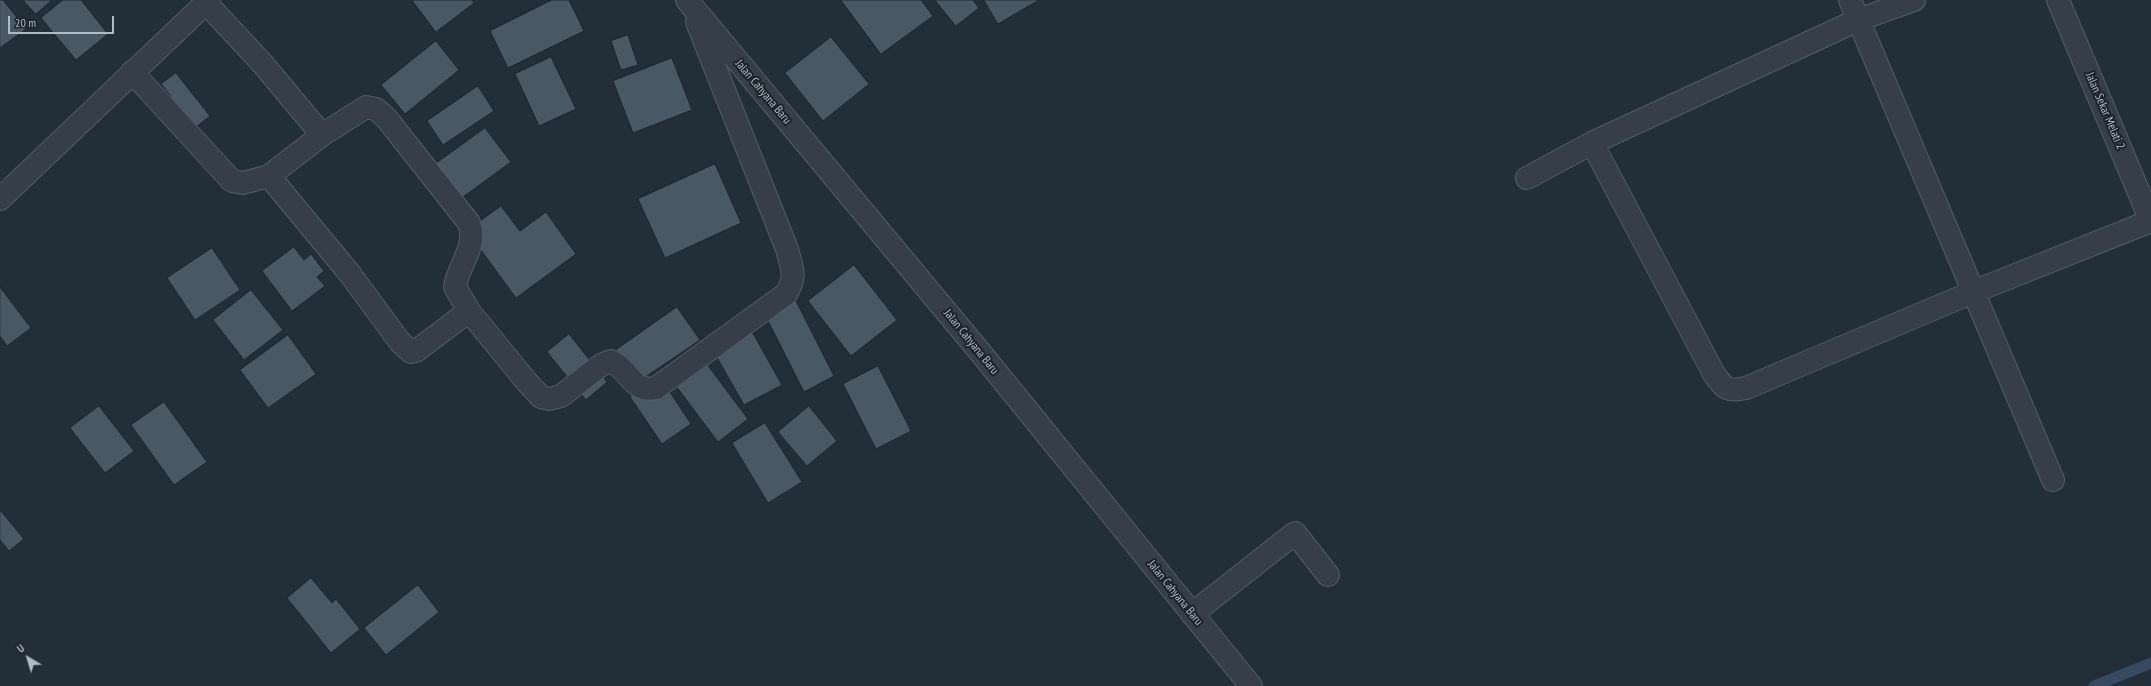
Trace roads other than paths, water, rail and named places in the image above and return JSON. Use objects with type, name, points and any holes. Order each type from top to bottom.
[{"type":"street","points":[[1850,0],[2053,480]]},
{"type":"street","points":[[1527,178],[1592,143],[1858,20],[1914,0]]},
{"type":"street","name":"Jalan Sekar Melati 2","points":[[2058,0],[2151,221]]},
{"type":"street","points":[[0,199],[207,1],[262,63],[322,135]]},
{"type":"street","points":[[132,72],[232,181],[243,183],[269,176],[322,135],[366,107],[376,109],[387,119],[469,223],[472,235],[466,262],[455,287],[469,311],[526,381],[541,397],[550,399],[561,396],[602,365],[611,361],[617,364],[639,387],[647,390],[656,388],[786,294],[793,283],[787,249],[688,2]]},
{"type":"street","name":"Jalan Cahyana Baru","points":[[688,2],[980,352],[1251,686]]},
{"type":"street","points":[[1592,143],[1714,374],[1723,386],[1732,391],[1746,388],[1973,292],[2151,221]]},
{"type":"street","points":[[269,176],[350,274],[400,342],[411,352],[416,351],[469,311]]},
{"type":"street","points":[[1192,614],[1295,533],[1328,575]]},
{"type":"waterway","points":[[2094,686],[2151,663]]}]
